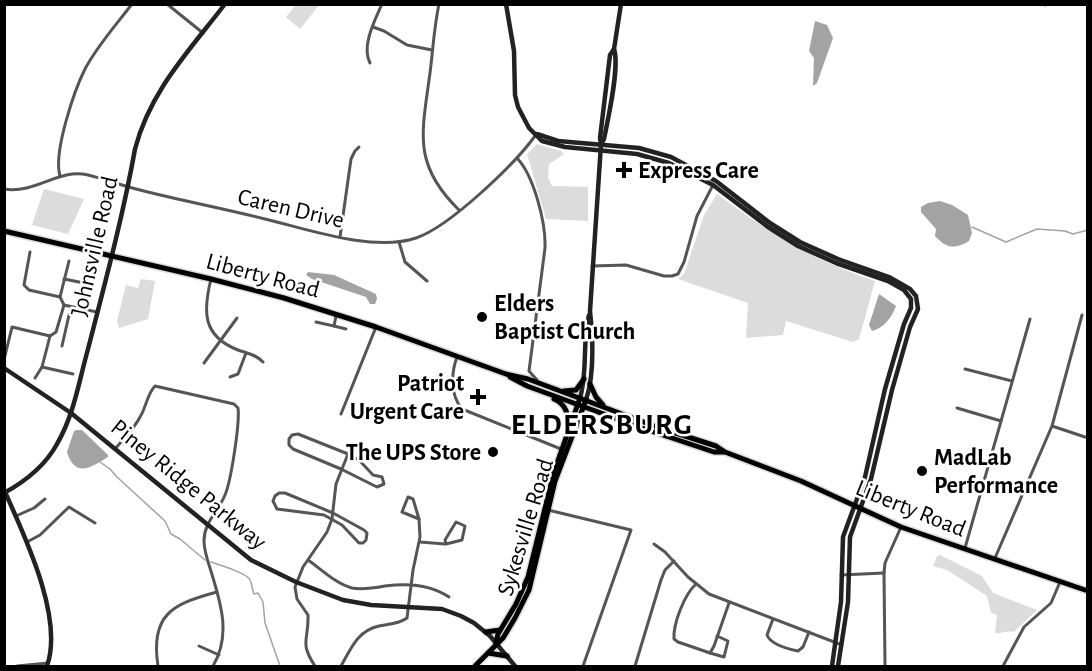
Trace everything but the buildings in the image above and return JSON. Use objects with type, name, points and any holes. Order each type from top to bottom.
[{"type":"main road","name":"Liberty Road","points":[[4,231],[211,279],[337,314],[506,374],[540,391],[581,406],[714,452],[725,452]]},
{"type":"main road","name":"Liberty Road","points":[[506,374],[542,384],[716,446],[725,452],[801,481],[902,527],[1088,591]]},
{"type":"main road","points":[[560,391],[576,390],[584,379]]},
{"type":"main road","points":[[590,384],[596,397],[606,408]]},
{"type":"main road","points":[[540,391],[564,407],[568,415],[569,428]]},
{"type":"main road","name":"Sykesville Road","points":[[475,666],[509,629],[529,590],[557,475],[581,406],[580,398]]},
{"type":"main road","name":"Sykesville Road","points":[[496,643],[500,630],[528,577],[561,449],[569,428],[586,400]]},
{"type":"main road","points":[[486,632],[500,630]]},
{"type":"main road","points":[[488,653],[507,656]]},
{"type":"street","points":[[60,176],[57,163],[60,150],[71,107],[85,68],[132,4]]},
{"type":"street","points":[[167,4],[203,33]]},
{"type":"street","name":"Johnsville Road","points":[[5,492],[33,475],[45,462],[57,444],[71,413],[138,138],[149,108],[161,87],[225,4]]},
{"type":"street","points":[[370,63],[368,52],[373,27],[382,4]]},
{"type":"street","points":[[439,4],[423,128],[423,147],[436,183],[459,210]]},
{"type":"street","points":[[506,4],[514,51],[516,101],[524,121],[547,143],[565,147],[601,147]]},
{"type":"street","name":"Sykesville Road","points":[[586,400],[590,384],[592,335],[590,311],[600,138],[610,55],[614,49],[621,4]]},
{"type":"street","points":[[373,27],[384,30],[407,45],[432,50]]},
{"type":"street","points":[[537,134],[657,159],[715,183],[800,242],[837,259],[879,273],[908,293],[912,305],[901,333],[885,389],[848,545],[848,602],[838,666]]},
{"type":"street","name":"Caren Drive","points":[[4,189],[31,189],[60,176],[85,174],[127,187],[339,237],[385,243],[399,242],[434,230],[517,158],[537,134]]},
{"type":"street","points":[[547,143],[568,142]]},
{"type":"street","points":[[339,237],[351,159],[359,147]]},
{"type":"street","points":[[517,158],[525,168],[531,182],[545,235],[529,371],[525,375],[518,376]]},
{"type":"street","points":[[592,267],[626,265],[664,276],[678,274],[684,262],[695,221],[715,183]]},
{"type":"street","points":[[399,242],[405,262],[428,280]]},
{"type":"street","points":[[30,252],[24,285],[29,290],[60,297]]},
{"type":"street","points":[[4,360],[12,327],[54,335],[64,305],[60,297],[69,261]]},
{"type":"street","points":[[64,279],[94,285]]},
{"type":"street","points":[[211,279],[206,297],[206,315],[212,330],[221,340],[259,358],[263,363]]},
{"type":"street","points":[[64,305],[97,312]]},
{"type":"street","name":"Sykesville Road","points":[[580,398],[584,379],[586,327],[590,311]]},
{"type":"street","points":[[334,326],[337,314]]},
{"type":"street","points":[[62,346],[69,315]]},
{"type":"street","points":[[994,559],[1052,426],[1082,315]]},
{"type":"street","points":[[204,363],[237,318]]},
{"type":"street","points":[[965,549],[1030,319]]},
{"type":"street","points":[[316,322],[346,329]]},
{"type":"street","points":[[58,327],[66,329]]},
{"type":"street","points":[[341,414],[376,327]]},
{"type":"street","points":[[34,378],[42,368],[50,336]]},
{"type":"street","points":[[230,377],[238,374],[246,353]]},
{"type":"street","points":[[457,357],[452,375],[457,401],[462,410],[561,449]]},
{"type":"street","name":"Piney Ridge Parkway","points":[[4,368],[71,413],[251,560],[296,582],[354,603],[432,608],[454,613],[470,620],[486,632],[515,666]]},
{"type":"street","points":[[42,368],[73,374]]},
{"type":"street","points":[[964,369],[1013,381]]},
{"type":"street","points":[[529,371],[542,384]]},
{"type":"street","points":[[115,449],[138,421],[155,386],[234,404],[239,412],[229,482],[224,497],[207,525],[204,548],[223,614],[224,627],[223,643],[213,666]]},
{"type":"street","points":[[957,408],[1002,421]]},
{"type":"street","points":[[1052,426],[1088,438]]},
{"type":"street","points":[[298,434],[348,454],[359,460],[373,475],[382,477],[384,484],[377,487],[341,468],[293,449],[289,445],[289,438],[298,434]]},
{"type":"street","points":[[315,666],[304,644],[308,615],[295,594],[296,582],[308,560],[324,539],[332,519],[334,492],[348,454]]},
{"type":"street","points":[[5,492],[36,567],[49,621],[51,644],[48,665],[16,666]]},
{"type":"street","points":[[279,493],[285,493],[333,513],[366,531],[366,540],[358,543],[342,525],[320,514],[278,509],[273,504],[273,498],[279,493]]},
{"type":"street","points":[[341,666],[352,644],[361,635],[375,627],[404,620],[408,614],[410,585],[420,542],[418,519],[413,499],[408,497],[402,512],[418,519]]},
{"type":"street","points":[[16,516],[34,508],[45,499]]},
{"type":"street","points":[[27,542],[40,535],[69,507],[95,523]]},
{"type":"street","points":[[832,666],[841,602],[843,537],[856,508]]},
{"type":"street","points":[[548,510],[631,530],[583,666]]},
{"type":"street","points":[[420,542],[446,544],[462,540],[465,526],[454,523],[445,540],[446,544]]},
{"type":"street","points":[[885,666],[885,564],[902,527]]},
{"type":"street","points":[[654,544],[709,594],[842,645]]},
{"type":"street","points":[[308,560],[350,588],[368,589],[410,585],[431,588],[449,597]]},
{"type":"street","points":[[635,666],[662,578],[665,570],[674,561]]},
{"type":"street","points":[[841,575],[884,573]]},
{"type":"street","points":[[1003,666],[1024,627],[1052,603],[1060,582]]},
{"type":"street","points":[[696,584],[686,596],[674,636],[678,642],[724,657],[728,641],[717,636]]},
{"type":"street","points":[[158,666],[156,640],[165,617],[182,603],[217,592]]},
{"type":"street","points":[[710,653],[729,603]]},
{"type":"street","points":[[773,619],[767,635],[774,643],[798,651],[803,646],[808,632]]},
{"type":"street","points":[[200,646],[219,655]]},
{"type":"shaded area","points":[[296,5],[319,5],[300,29],[286,17]]},
{"type":"shaded area","points":[[815,21],[827,25],[833,38],[817,83],[813,86],[814,58],[809,51]]},
{"type":"shaded area","points":[[537,144],[564,154],[549,164],[548,178],[552,186],[588,187],[588,221],[546,219],[527,154]]},
{"type":"shaded area","points":[[44,189],[84,199],[68,234],[32,225]]},
{"type":"shaded area","points":[[717,194],[792,244],[831,264],[875,281],[859,339],[853,342],[786,321],[783,335],[746,338],[748,303],[678,279],[684,274],[704,215]]},
{"type":"shaded area","points":[[940,201],[968,215],[972,233],[969,241],[955,247],[943,243],[935,236],[936,229],[921,212],[921,207]]},
{"type":"shaded area","points":[[308,272],[334,275],[376,294],[375,304],[370,304],[366,297],[312,279],[306,275]]},
{"type":"shaded area","points":[[141,279],[155,281],[148,319],[119,328],[117,321],[126,285],[138,288]]},
{"type":"shaded area","points":[[879,294],[896,306],[887,322],[872,331],[869,325]]},
{"type":"shaded area","points":[[82,430],[108,457],[90,467],[75,466],[67,452],[74,431]]},
{"type":"shaded area","points":[[940,555],[982,576],[993,593],[1037,610],[1014,632],[995,633],[997,615],[991,613],[987,596],[947,570],[933,566],[937,556]]},
{"type":"waterway","points":[[972,227],[1006,242],[1037,229],[1065,231],[1073,234],[1088,230]]},
{"type":"waterway","points":[[100,462],[165,521],[171,534],[205,560]]},
{"type":"waterway","points":[[211,562],[239,572],[250,580],[254,594],[258,593],[263,602],[265,623],[280,666]]},
{"type":"place","name":"Express Care","points":[[624,170]]},
{"type":"place","name":"Elders Baptist Church","points":[[482,317]]},
{"type":"place","name":"Patriot Urgent Care","points":[[478,397]]},
{"type":"place","name":"The UPS Store","points":[[493,452]]},
{"type":"place","name":"MadLab Performance","points":[[922,471]]},
{"type":"district","name":"ELDERSBURG","points":[[602,424]]}]
